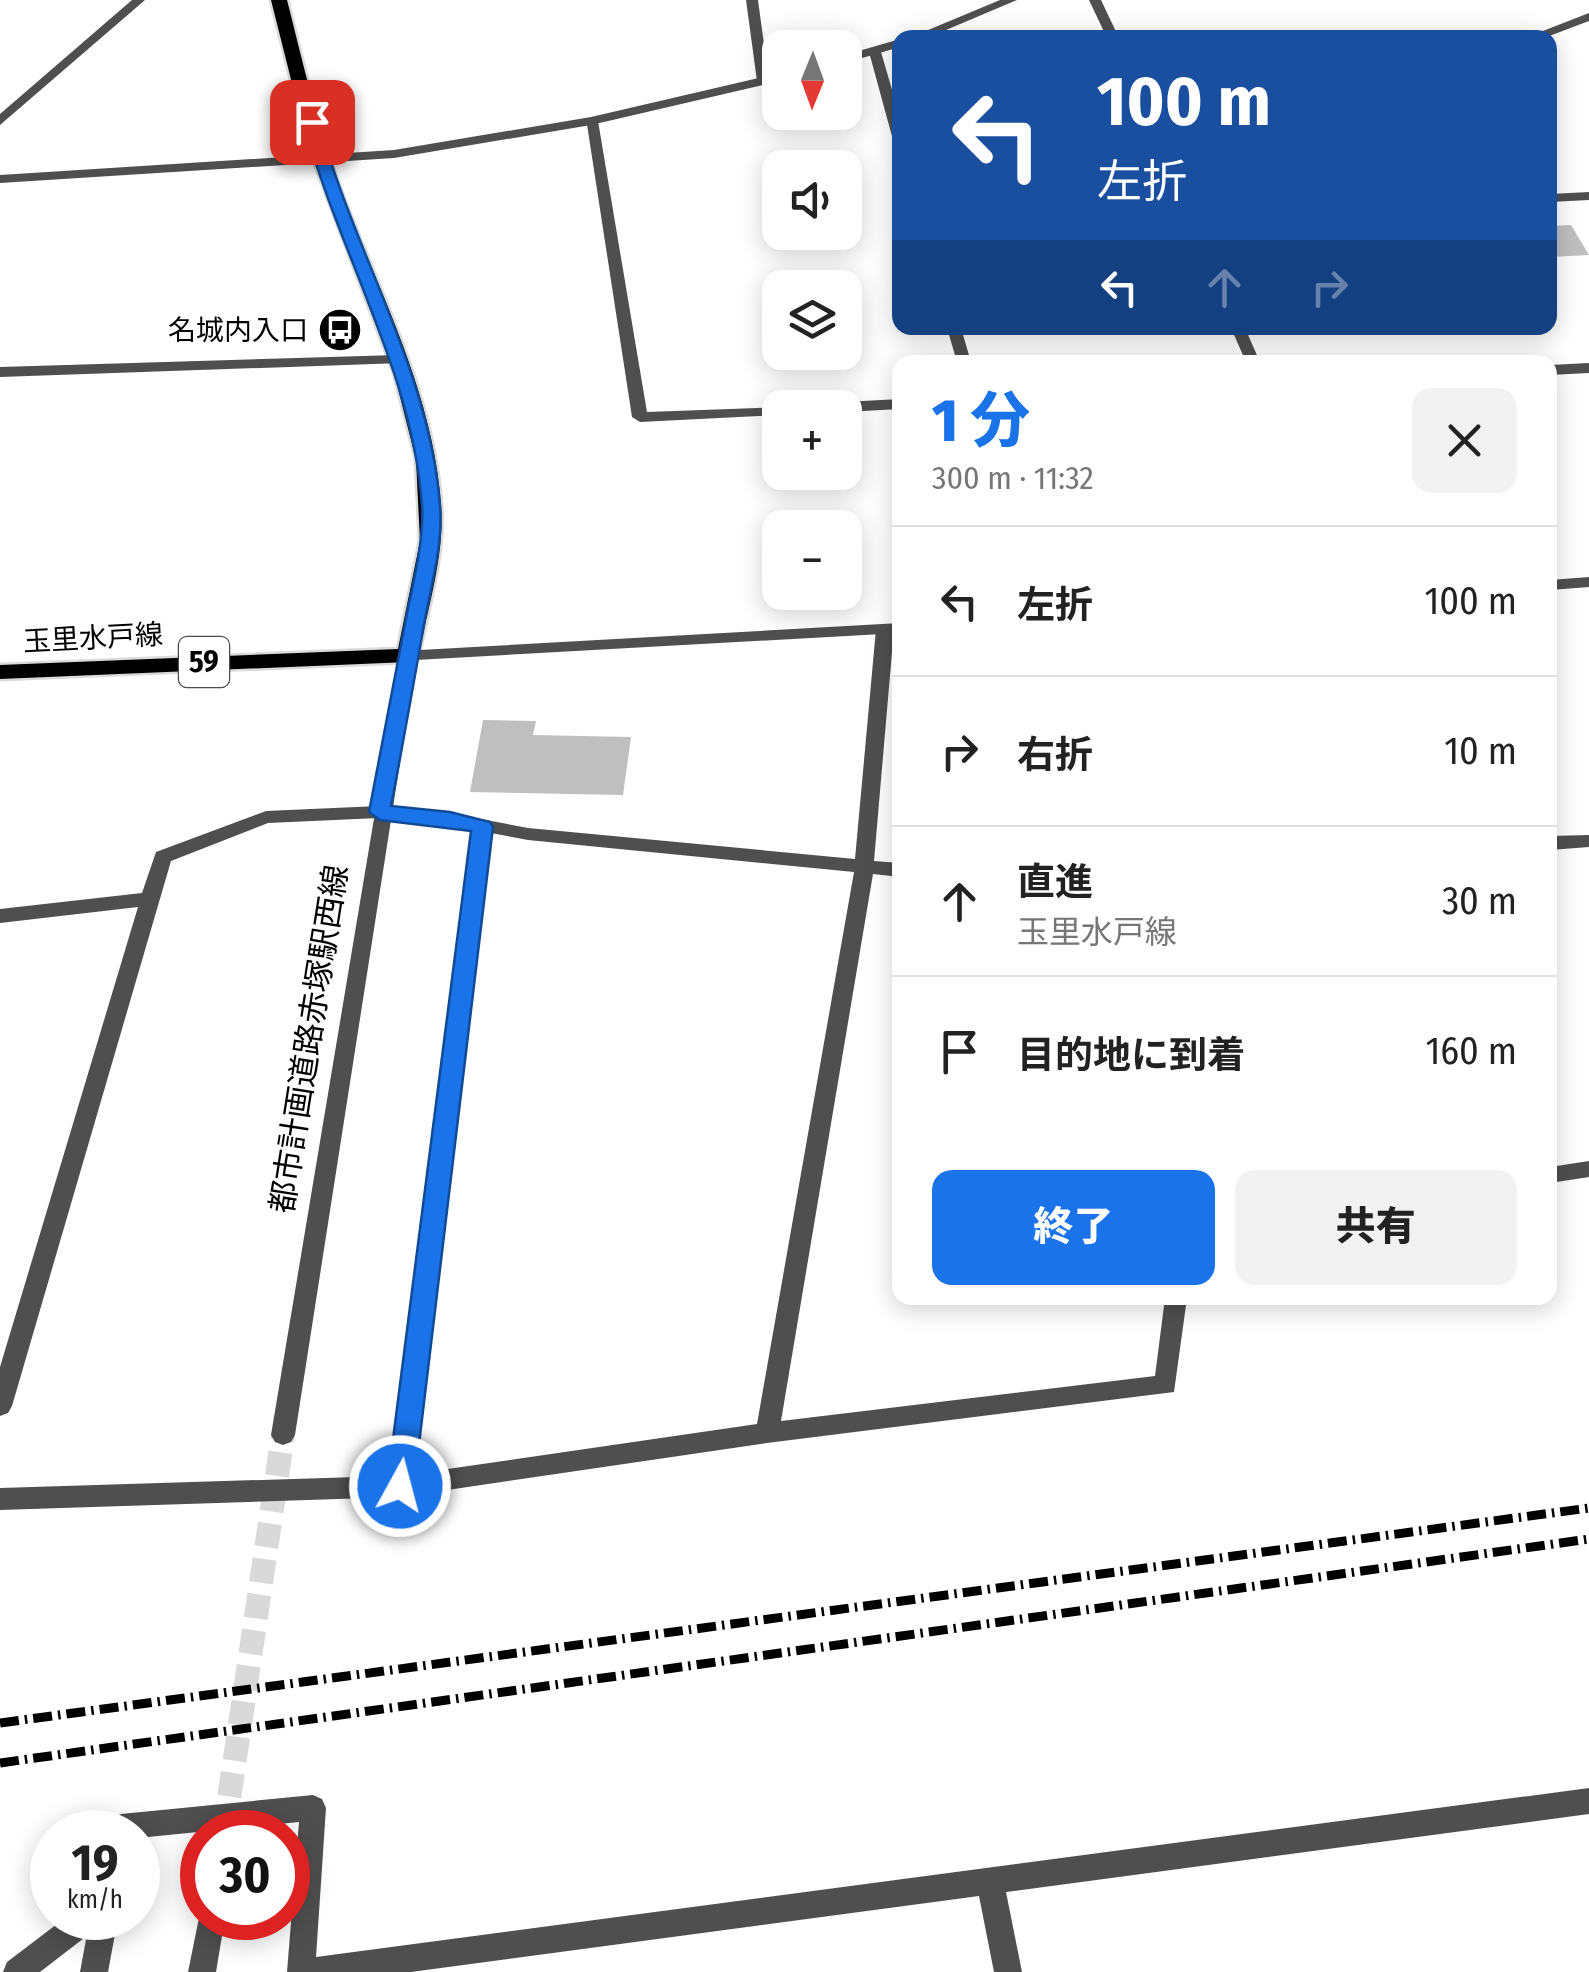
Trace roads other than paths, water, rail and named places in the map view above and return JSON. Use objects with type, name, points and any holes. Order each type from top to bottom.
[{"type":"main road","points":[[279,0],[322,161],[397,360],[421,440],[432,508],[408,655]]},
{"type":"main road","name":"玉里水戸線","points":[[0,672],[408,655]]},
{"type":"street","points":[[0,122],[139,0]]},
{"type":"street","points":[[752,0],[762,68]]},
{"type":"street","points":[[935,30],[1012,0]]},
{"type":"street","points":[[1095,0],[1109,30]]},
{"type":"street","points":[[1553,30],[1589,17]]},
{"type":"street","points":[[862,55],[892,46]]},
{"type":"street","points":[[875,52],[892,112]]},
{"type":"street","points":[[0,180],[322,161],[591,121],[762,81]]},
{"type":"street","points":[[591,121],[640,417],[762,411]]},
{"type":"street","points":[[1557,198],[1589,196]]},
{"type":"street","points":[[0,372],[397,360]]},
{"type":"street","points":[[1557,370],[1589,368]]},
{"type":"street","points":[[862,406],[892,404]]},
{"type":"street","points":[[1557,584],[1589,582]]},
{"type":"street","points":[[408,655],[892,628]]},
{"type":"street","points":[[768,1434],[864,868],[892,636]]},
{"type":"street","name":"都市計画道路赤塚駅西線","points":[[283,1435],[408,655]]},
{"type":"street","points":[[0,1406],[163,857],[266,817],[380,812],[450,819],[482,827],[892,870]]},
{"type":"street","points":[[400,1486],[482,827]]},
{"type":"street","points":[[1557,843],[1589,841]]},
{"type":"street","points":[[0,916],[150,898]]},
{"type":"street","points":[[1557,1173],[1589,1169]]},
{"type":"street","points":[[0,1499],[400,1486],[1166,1384],[1175,1305]]},
{"type":"street","points":[[160,1824],[313,1808],[304,1972],[1589,1801]]},
{"type":"street","points":[[990,1882],[1008,1972]]},
{"type":"street","points":[[17,1972],[58,1940]]},
{"type":"street","points":[[94,1972],[100,1940]]},
{"type":"street","points":[[202,1972],[207,1940]]},
{"type":"tunnel","points":[[227,1810],[283,1435]]},
{"type":"railway","points":[[0,1723],[1589,1508]]},
{"type":"railway","points":[[0,1763],[1589,1539]]},
{"type":"place","name":"名城内入口","points":[[340,330]]}]
